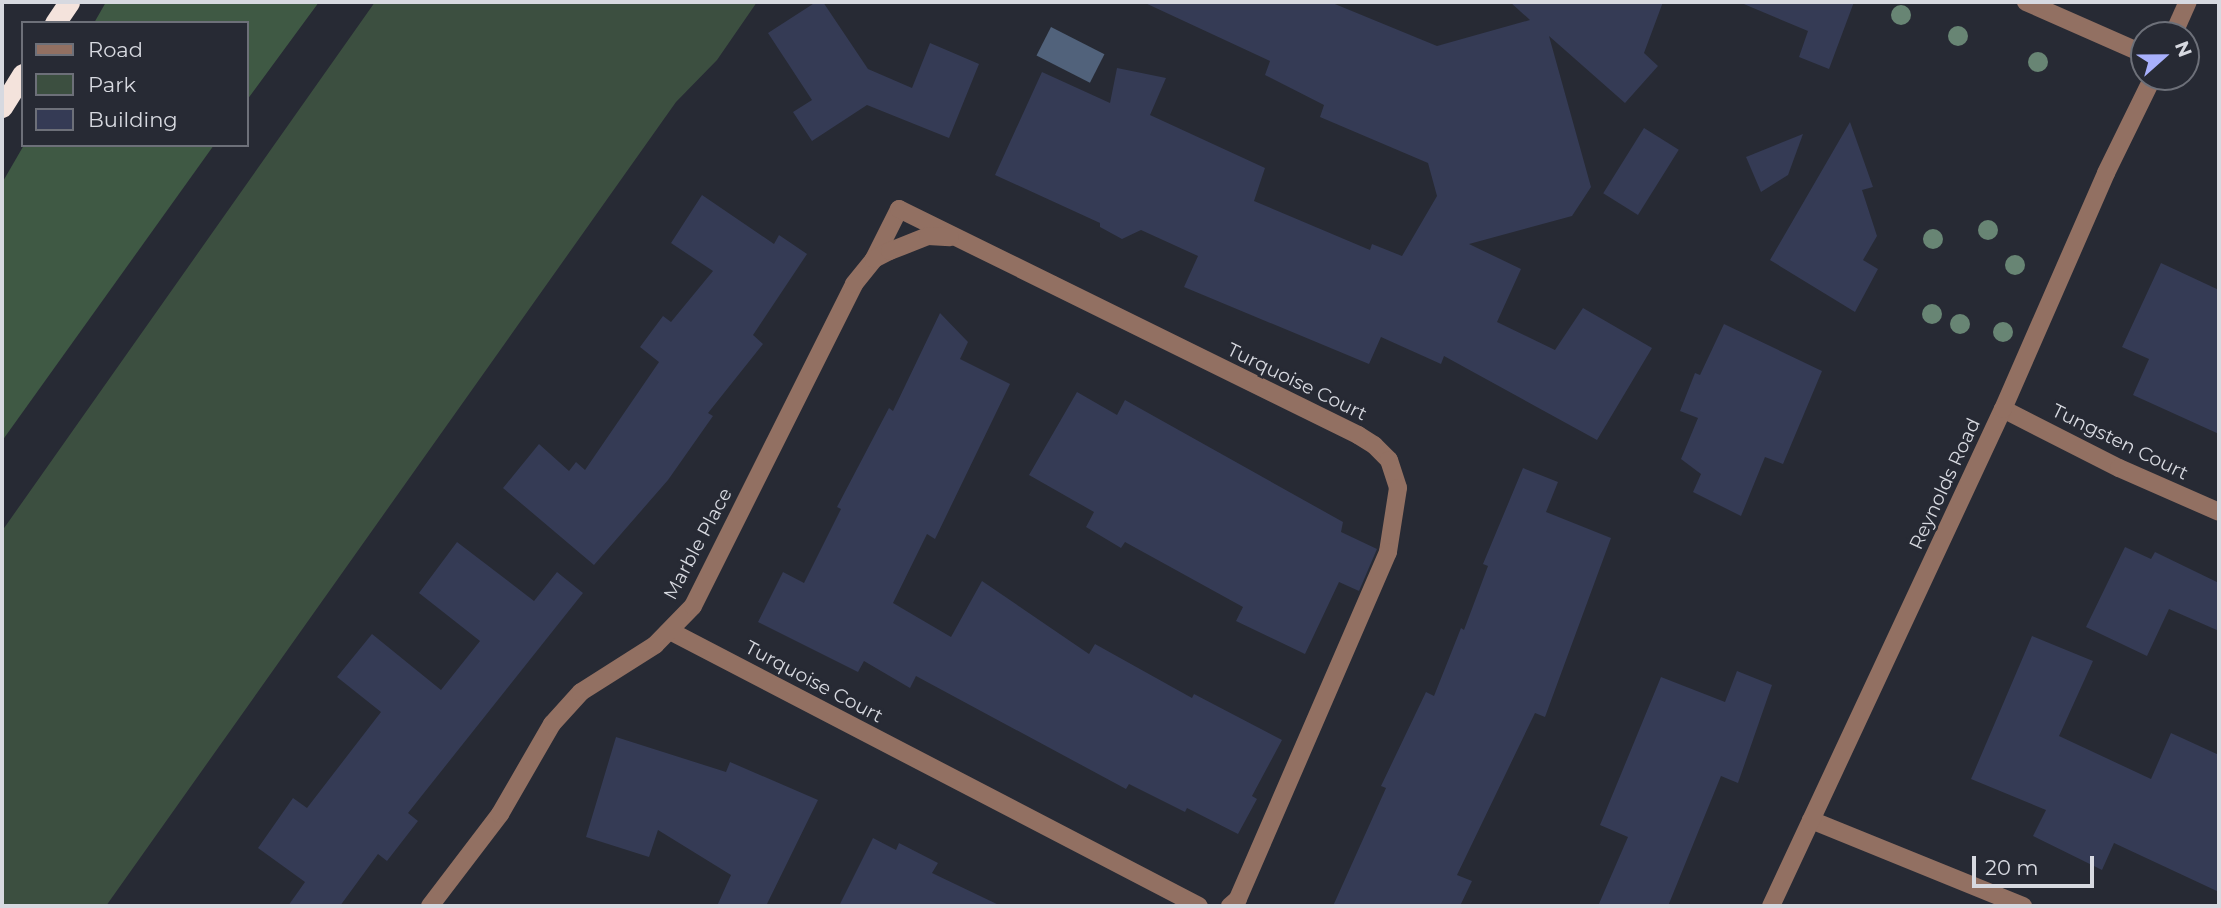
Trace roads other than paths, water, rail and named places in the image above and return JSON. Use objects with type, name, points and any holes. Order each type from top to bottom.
[{"type":"highway","points":[[56,21],[69,2]]},
{"type":"highway","points":[[2,107],[21,77]]},
{"type":"street","points":[[2026,2],[2130,48]]},
{"type":"street","points":[[2179,21],[2188,2]]},
{"type":"street","name":"Reynolds Road","points":[[1772,906],[2003,408],[2106,173],[2146,91]]},
{"type":"street","name":"Turquoise Court","points":[[899,209],[1358,435],[1374,445],[1389,460],[1398,488],[1388,551],[1238,899],[1230,906]]},
{"type":"street","name":"Marble Place","points":[[430,906],[500,814],[513,787],[552,724],[581,692],[655,645],[693,606],[854,284],[874,259],[899,209]]},
{"type":"street","name":"Marble Place","points":[[874,259],[909,241],[928,236],[958,238]]},
{"type":"street","name":"Tungsten Court","points":[[2003,408],[2119,468],[2219,512]]},
{"type":"street","name":"Turquoise Court","points":[[670,631],[1199,906]]},
{"type":"street","points":[[1811,820],[2023,906]]},
{"type":"water","points":[[1051,27],[1104,54],[1090,83],[1036,56]]}]
